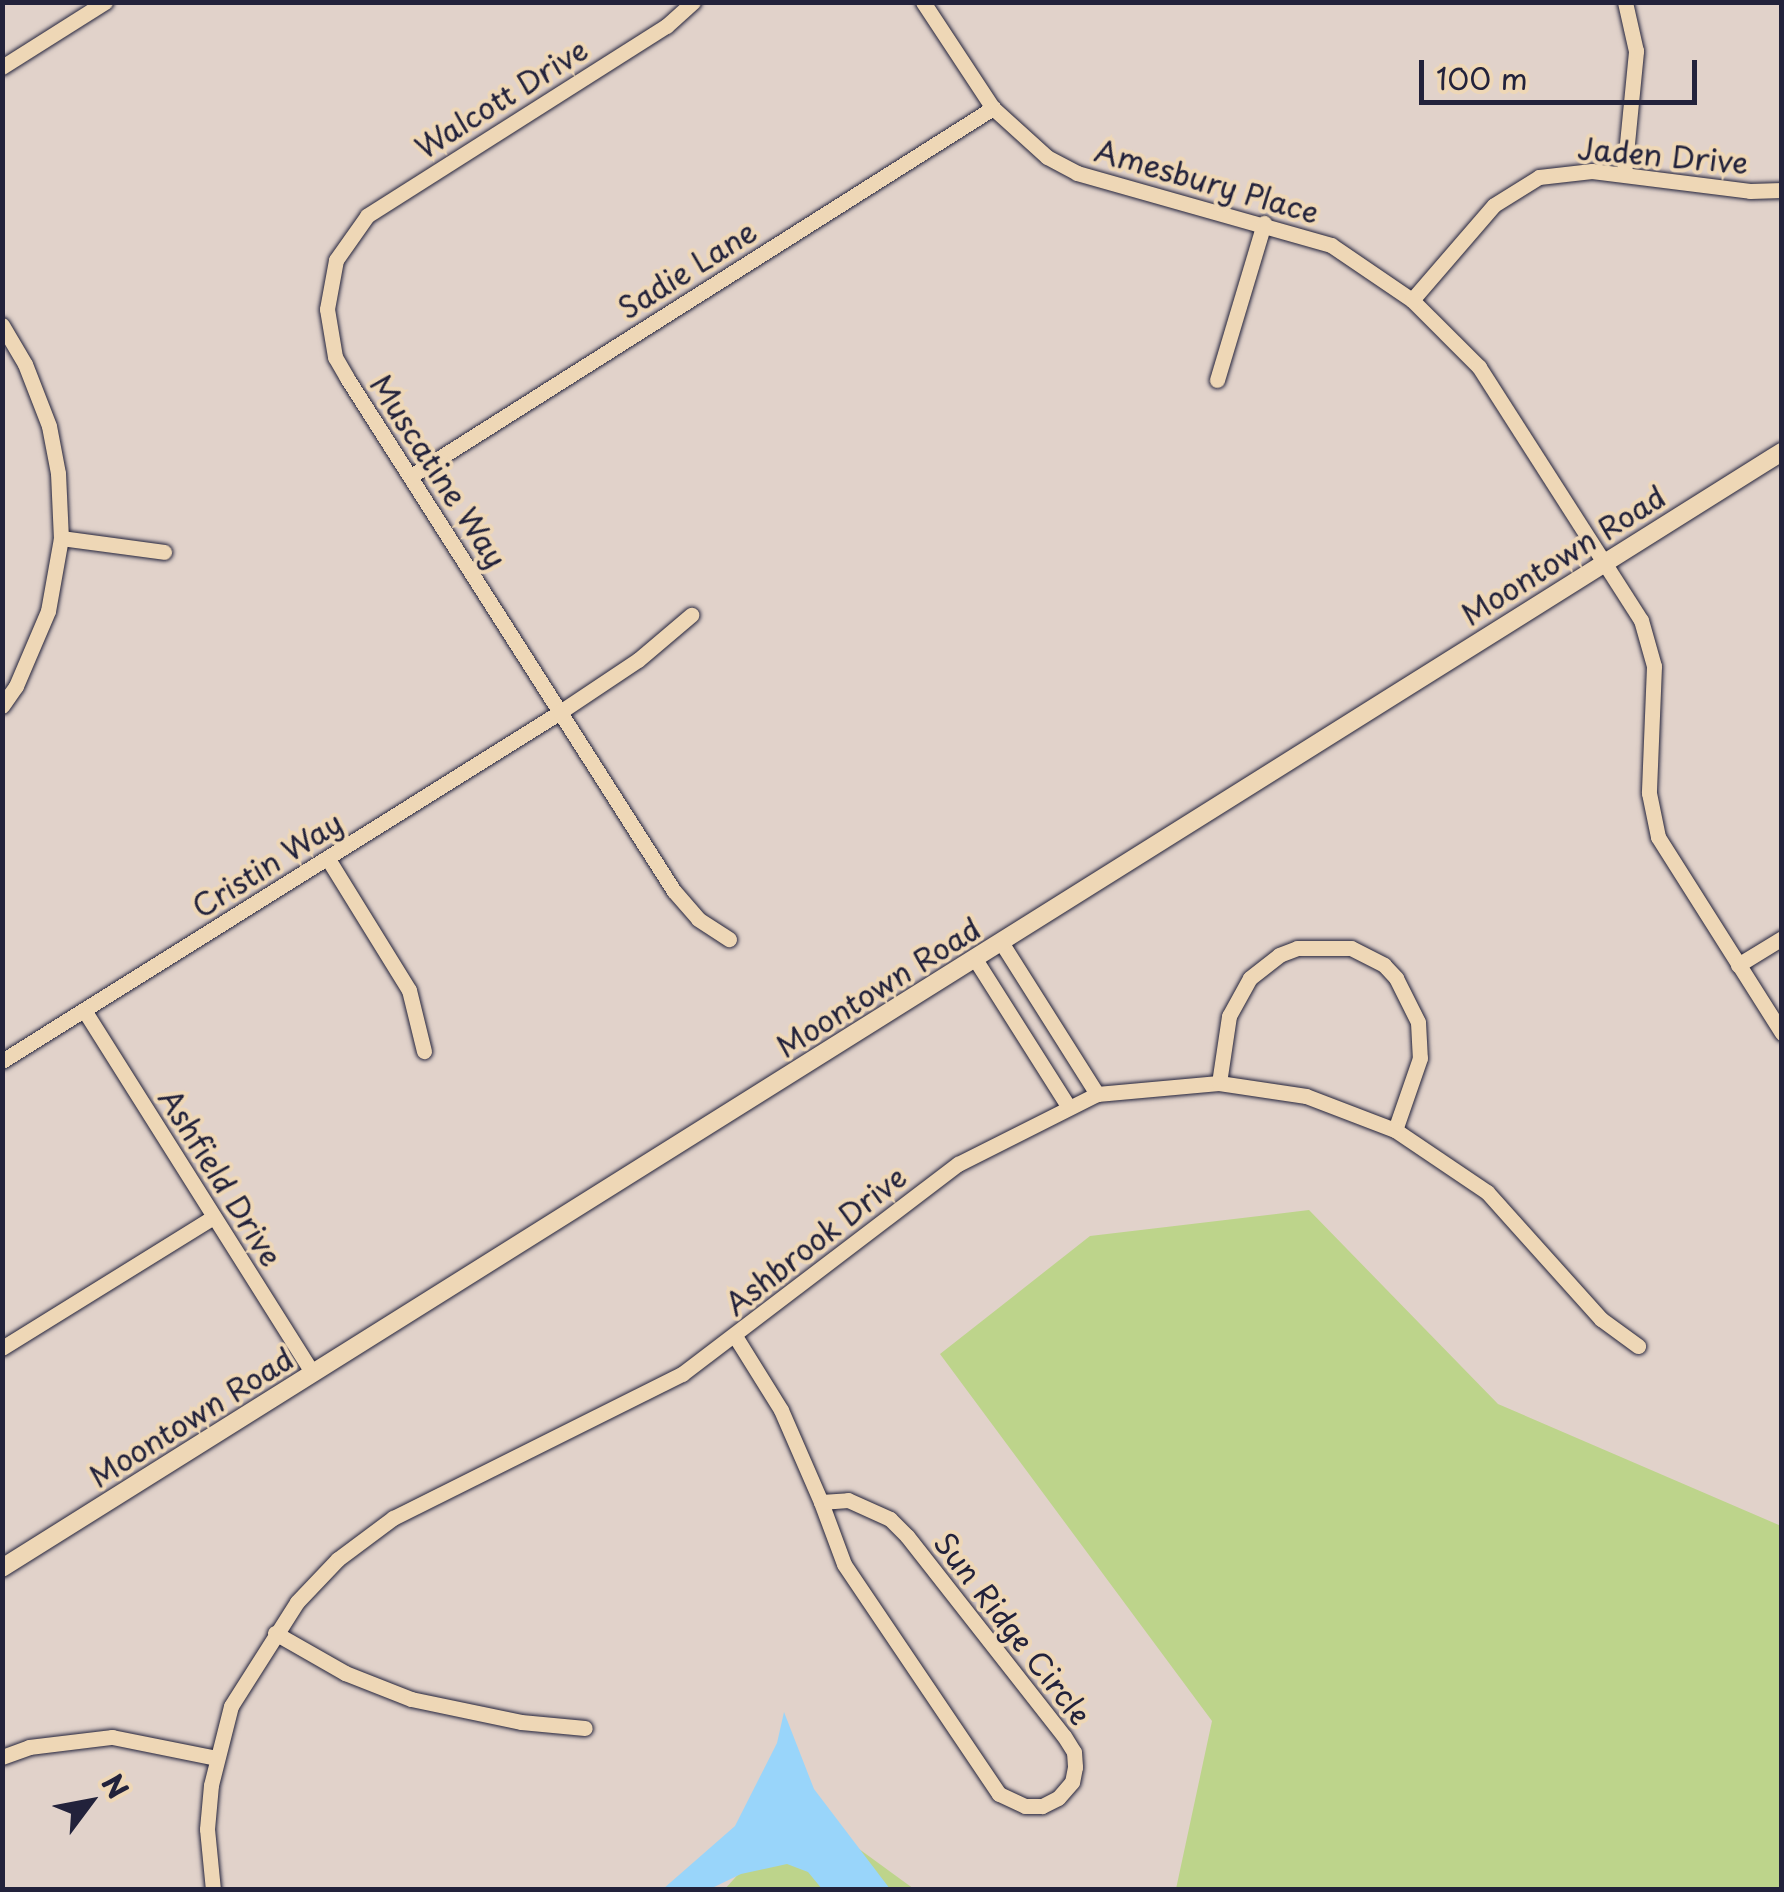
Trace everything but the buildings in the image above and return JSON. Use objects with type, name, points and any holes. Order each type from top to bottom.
[{"type":"street","points":[[2,67],[105,2]]},
{"type":"street","name":"Walcott Drive","points":[[343,245],[383,205],[666,26],[693,2]]},
{"type":"street","name":"Amesbury Place","points":[[922,2],[993,108],[1026,142],[1077,173],[1330,245],[1412,300],[1478,367],[1606,561],[1640,620],[1654,666],[1649,793],[1658,837],[1782,1033]]},
{"type":"street","points":[[1624,174],[1636,51],[1625,2]]},
{"type":"street","name":"Sadie Lane","points":[[411,476],[993,108]]},
{"type":"street","name":"Jaden Drive","points":[[1412,300],[1479,220],[1520,186],[1561,173],[1624,174],[1750,191],[1782,190]]},
{"type":"street","points":[[1217,380],[1264,224]]},
{"type":"street","name":"Muscatine Way","points":[[343,245],[331,277],[326,309],[335,357],[685,906],[710,929],[728,938]]},
{"type":"street","points":[[2,325],[25,364],[49,426],[58,474],[61,538],[48,612],[16,686],[2,706]]},
{"type":"street","name":"Moontown Road","points":[[2,1568],[1782,452]]},
{"type":"street","points":[[61,538],[164,552]]},
{"type":"street","name":"Cristin Way","points":[[2,1060],[560,712],[638,660],[692,615]]},
{"type":"street","points":[[328,859],[409,990],[424,1051]]},
{"type":"street","points":[[1738,965],[1782,938]]},
{"type":"street","points":[[1001,942],[1098,1094]]},
{"type":"street","points":[[1219,1083],[1229,1016],[1250,978],[1279,955],[1297,948],[1351,948],[1384,965],[1396,978],[1418,1022],[1420,1058],[1395,1130]]},
{"type":"street","points":[[974,958],[1068,1106]]},
{"type":"street","name":"Ashfield Drive","points":[[84,1010],[313,1373]]},
{"type":"street","name":"Ashbrook Drive","points":[[213,1890],[207,1829],[216,1758],[236,1695],[296,1602],[338,1559],[393,1518],[682,1374],[958,1164],[1098,1094],[1219,1083],[1306,1096],[1395,1130],[1487,1192],[1523,1226],[1601,1319],[1638,1346]]},
{"type":"street","points":[[2,1348],[212,1217]]},
{"type":"street","name":"Sun Ridge Circle","points":[[735,1336],[782,1410],[831,1537],[865,1599],[999,1794],[1026,1806],[1042,1806],[1058,1798],[1072,1782],[1074,1752],[907,1536],[864,1504],[848,1500],[820,1502]]},
{"type":"street","points":[[275,1633],[345,1673],[411,1699],[521,1722],[586,1728]]},
{"type":"street","points":[[2,1756],[29,1747],[112,1737],[216,1758]]},
{"type":"green space","points":[[1309,1210],[1498,1404],[1781,1526],[1781,1889],[1176,1889],[1212,1721],[940,1354],[1090,1236]]},
{"type":"green space","points":[[800,1806],[914,1889],[724,1890]]},
{"type":"water","points":[[784,1712],[814,1789],[890,1889],[822,1889],[808,1872],[787,1864],[741,1874],[710,1889],[663,1889],[735,1826],[777,1743]]}]
